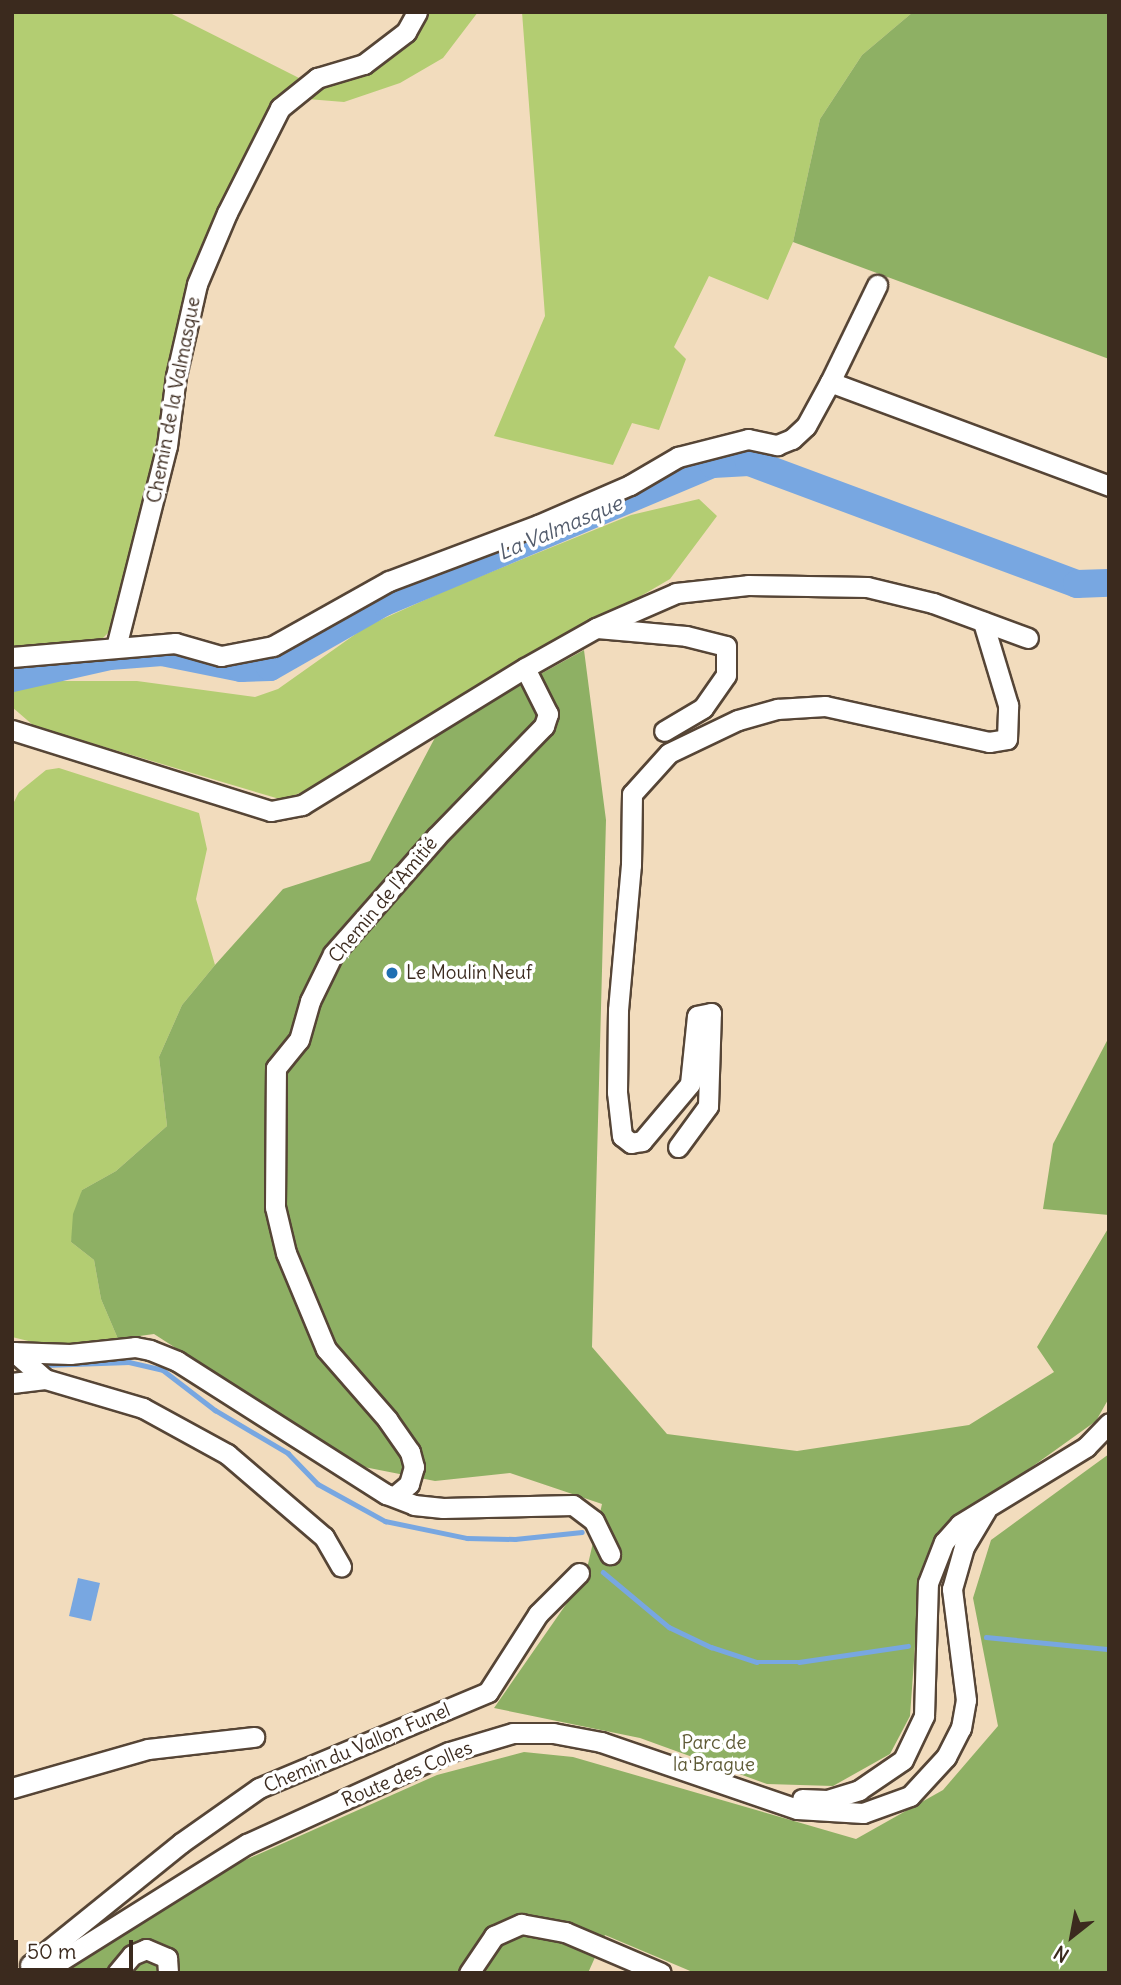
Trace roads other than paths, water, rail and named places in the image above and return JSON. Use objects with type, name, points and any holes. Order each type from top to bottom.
[{"type":"street","name":"Chemin de la Valmasque","points":[[116,647],[167,446],[176,376],[197,284],[228,213],[280,108],[317,78],[364,64],[407,32],[417,12]]},
{"type":"street","points":[[12,657],[175,643],[220,656],[273,646],[389,581],[550,520],[629,485],[678,457],[748,439],[777,446],[792,439],[806,426],[877,285]]},
{"type":"street","points":[[830,382],[1109,486]]},
{"type":"street","points":[[12,730],[271,811],[302,805],[525,668],[596,628],[676,593],[748,585],[867,587],[1028,638]]},
{"type":"street","points":[[678,1147],[708,1106],[711,1013],[697,1016],[690,1084],[642,1141],[631,1143],[622,1136],[617,1091],[618,1010],[632,794],[669,753],[738,720],[777,709],[825,706],[989,742],[1007,739],[1008,705],[983,622]]},
{"type":"street","points":[[596,628],[686,636],[726,646],[726,675],[703,708],[664,731]]},
{"type":"street","name":"Chemin de l'Amitié","points":[[396,1495],[408,1484],[414,1467],[410,1452],[388,1420],[326,1349],[286,1253],[275,1207],[276,1068],[299,1040],[310,1001],[333,954],[436,837],[544,726],[548,714],[525,668]]},
{"type":"street","points":[[13,1352],[70,1354],[135,1347],[150,1350],[221,1388],[360,1480],[396,1495],[414,1506],[443,1508],[573,1505],[594,1521],[610,1554]]},
{"type":"street","points":[[13,1352],[45,1379]]},
{"type":"street","points":[[12,1383],[45,1379],[143,1408],[227,1454],[324,1537],[341,1566]]},
{"type":"street","name":"Route des Colles","points":[[766,1797],[827,1800],[859,1790],[903,1760],[924,1716],[926,1605],[934,1562],[960,1524],[1086,1447],[1109,1423]]},
{"type":"street","name":"Route des Colles","points":[[28,1970],[75,1952],[247,1844],[449,1752],[513,1733],[554,1733],[601,1742],[797,1809],[863,1813],[910,1796],[946,1757],[961,1728],[966,1700],[952,1589],[956,1568],[986,1510]]},
{"type":"street","name":"Chemin du Vallon Funel","points":[[28,1970],[230,1806],[305,1767],[488,1692],[538,1614],[579,1573]]},
{"type":"street","points":[[12,1788],[148,1749],[254,1738]]},
{"type":"street","points":[[469,1973],[494,1936],[521,1924],[565,1932],[661,1973]]},
{"type":"street","points":[[117,1973],[132,1955],[146,1949],[167,1958],[168,1973]]},
{"type":"water","points":[[78,1578],[100,1583],[91,1621],[69,1616]]},
{"type":"waterway","name":"La Valmasque","points":[[12,678],[110,656],[162,652],[241,668],[270,667],[384,602],[713,464],[749,462],[1077,584],[1109,583]]},
{"type":"waterway","points":[[44,1365],[129,1362],[163,1370],[215,1410],[288,1453],[318,1484],[385,1521],[467,1538],[515,1539],[582,1532]]},
{"type":"waterway","points":[[603,1572],[669,1627],[711,1647],[757,1662],[799,1662],[908,1646]]},
{"type":"waterway","points":[[986,1637],[1109,1649]]},
{"type":"place","name":"Le Moulin Neuf","points":[[392,973]]},
{"type":"park label","name":"Parc de la Brague","points":[[714,1754]]}]
